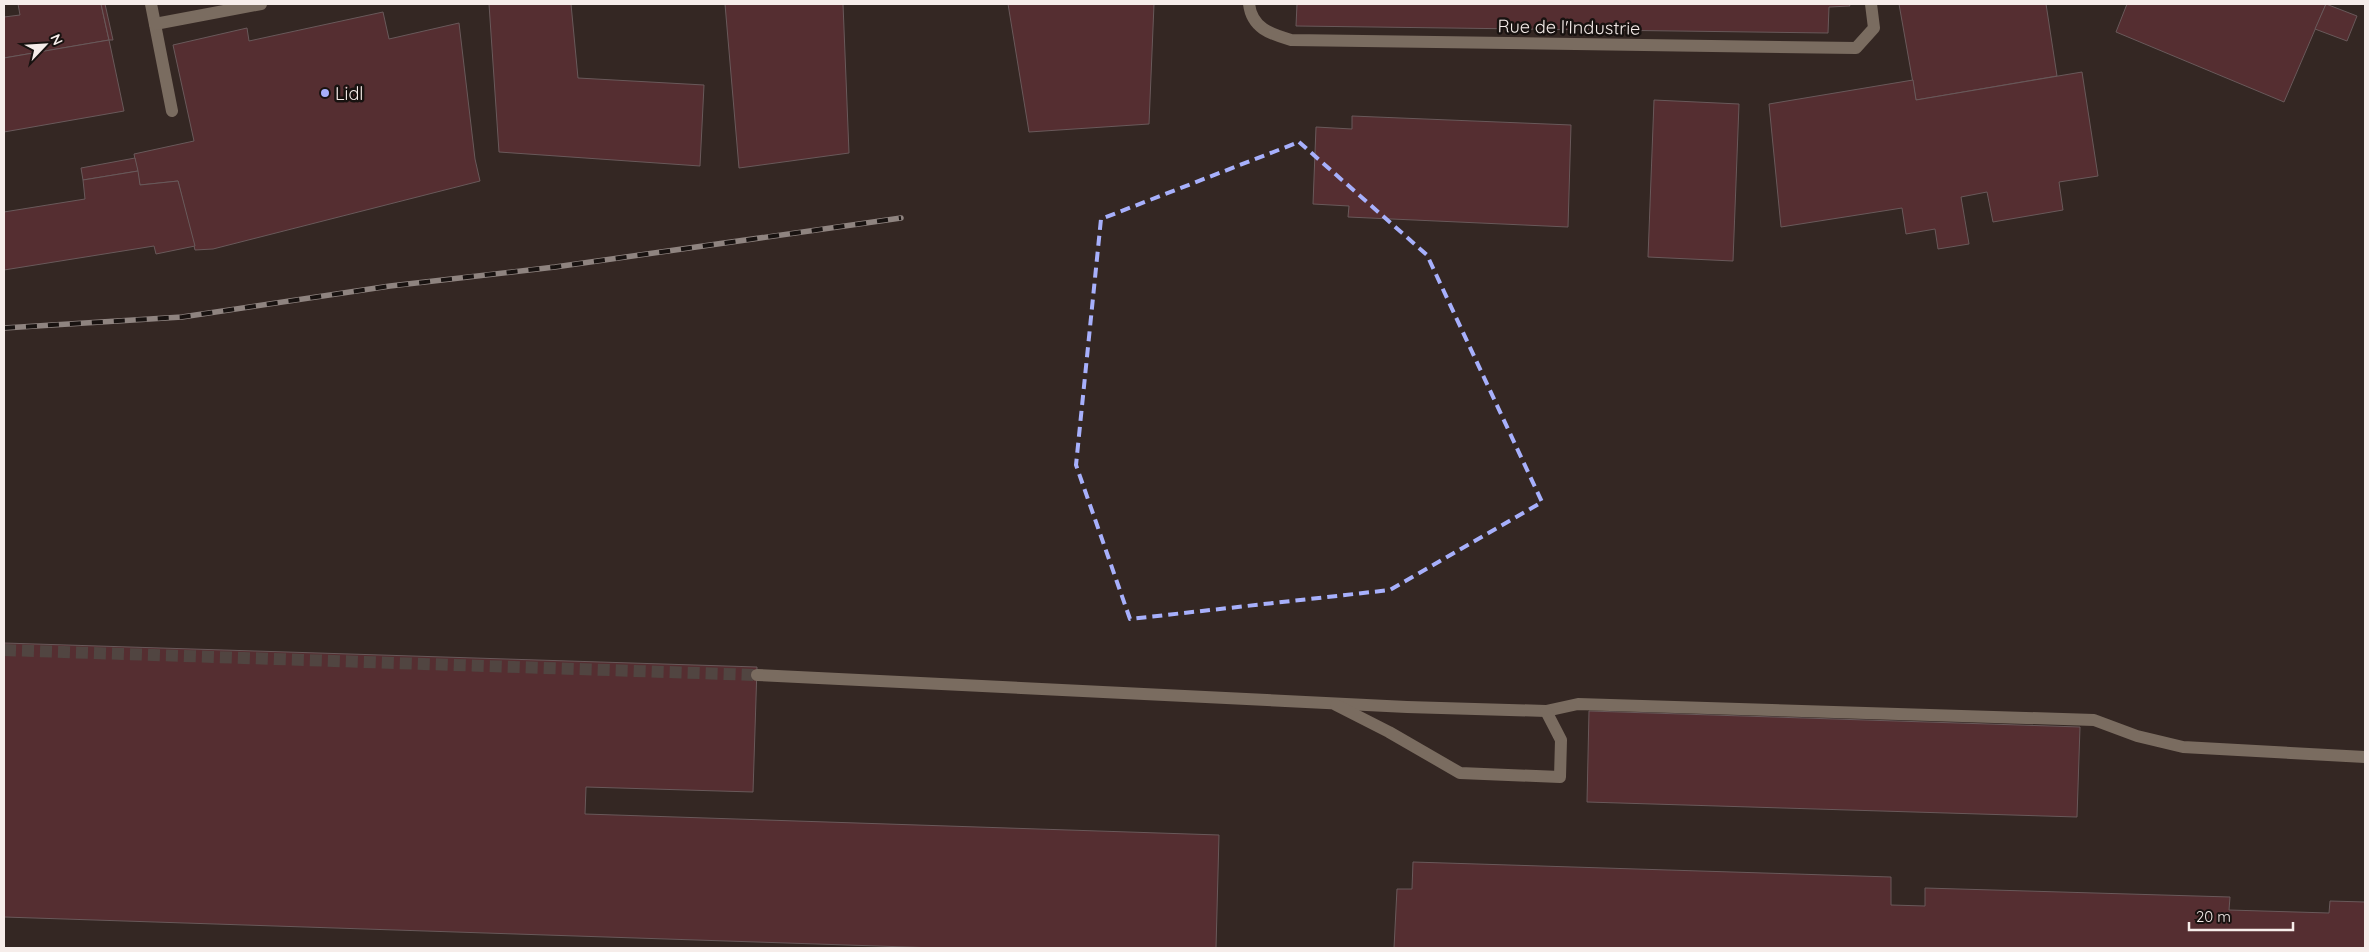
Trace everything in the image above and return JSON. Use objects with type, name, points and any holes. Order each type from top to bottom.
[{"type":"street","points":[[151,4],[172,111]]},
{"type":"street","points":[[155,24],[260,4]]},
{"type":"street","name":"Rue de l'Industrie","points":[[1249,4],[1250,15],[1266,32],[1291,40],[1856,48],[1874,28],[1871,4]]},
{"type":"street","points":[[756,675],[1332,703],[1546,711],[1578,704],[2094,720],[2137,736],[2183,747],[2365,757]]},
{"type":"street","points":[[1332,703],[1389,732],[1460,773],[1560,776],[1561,740],[1546,711]]},
{"type":"highlighted area","points":[[1299,142],[1427,255],[1542,502],[1390,590],[1130,619],[1076,465],[1101,219]]},
{"type":"building","points":[[18,4],[101,4],[109,40],[4,58],[4,17],[20,15]]},
{"type":"building","points":[[101,4],[105,4],[113,40],[109,40]]},
{"type":"building","points":[[489,4],[571,4],[578,78],[704,85],[700,166],[499,152]]},
{"type":"building","points":[[725,4],[843,4],[849,153],[739,168]]},
{"type":"building","points":[[1008,4],[1154,4],[1149,124],[1029,132]]},
{"type":"building","points":[[1297,4],[1849,4],[1850,6],[1829,7],[1828,33],[1296,26]]},
{"type":"building","points":[[1899,4],[2046,4],[2057,76],[1916,100]]},
{"type":"building","points":[[2127,4],[2326,4],[2284,102],[2116,32]]},
{"type":"building","points":[[2326,4],[2357,16],[2347,41],[2315,29]]},
{"type":"building","name":"Lidl","points":[[383,12],[389,39],[459,23],[475,159],[480,181],[213,249],[195,250],[178,181],[140,185],[134,154],[194,141],[173,45],[247,28],[249,41]]},
{"type":"building","points":[[109,40],[124,111],[4,132],[4,58]]},
{"type":"building","points":[[2082,72],[2098,176],[2059,182],[2063,210],[1993,222],[1987,192],[1961,197],[1969,244],[1938,249],[1935,229],[1906,234],[1902,208],[1781,227],[1769,104],[1913,80],[1916,100]]},
{"type":"building","points":[[1654,100],[1739,104],[1733,261],[1648,257]]},
{"type":"building","points":[[1352,116],[1571,125],[1568,227],[1348,217],[1349,206],[1313,204],[1316,127],[1352,129]]},
{"type":"building","points":[[135,158],[138,171],[83,180],[81,168]]},
{"type":"building","points":[[138,171],[140,185],[178,181],[195,246],[156,254],[154,246],[4,270],[4,212],[85,199],[83,180]]},
{"type":"building","points":[[4,643],[757,667],[753,792],[586,787],[585,814],[1219,835],[1216,948],[937,948],[4,917]]},
{"type":"building","points":[[1589,711],[2080,727],[2077,817],[1587,802]]},
{"type":"building","points":[[1413,862],[1891,877],[1891,905],[1925,906],[1925,888],[2230,897],[2229,910],[2329,913],[2330,901],[2365,902],[2365,948],[1394,948],[1397,889],[1412,889]]},
{"type":"tunnel","points":[[4,650],[757,675]]},
{"type":"railway","points":[[4,328],[182,317],[390,286],[555,267],[901,218]]},
{"type":"place","name":"Lidl","points":[[325,93]]}]
